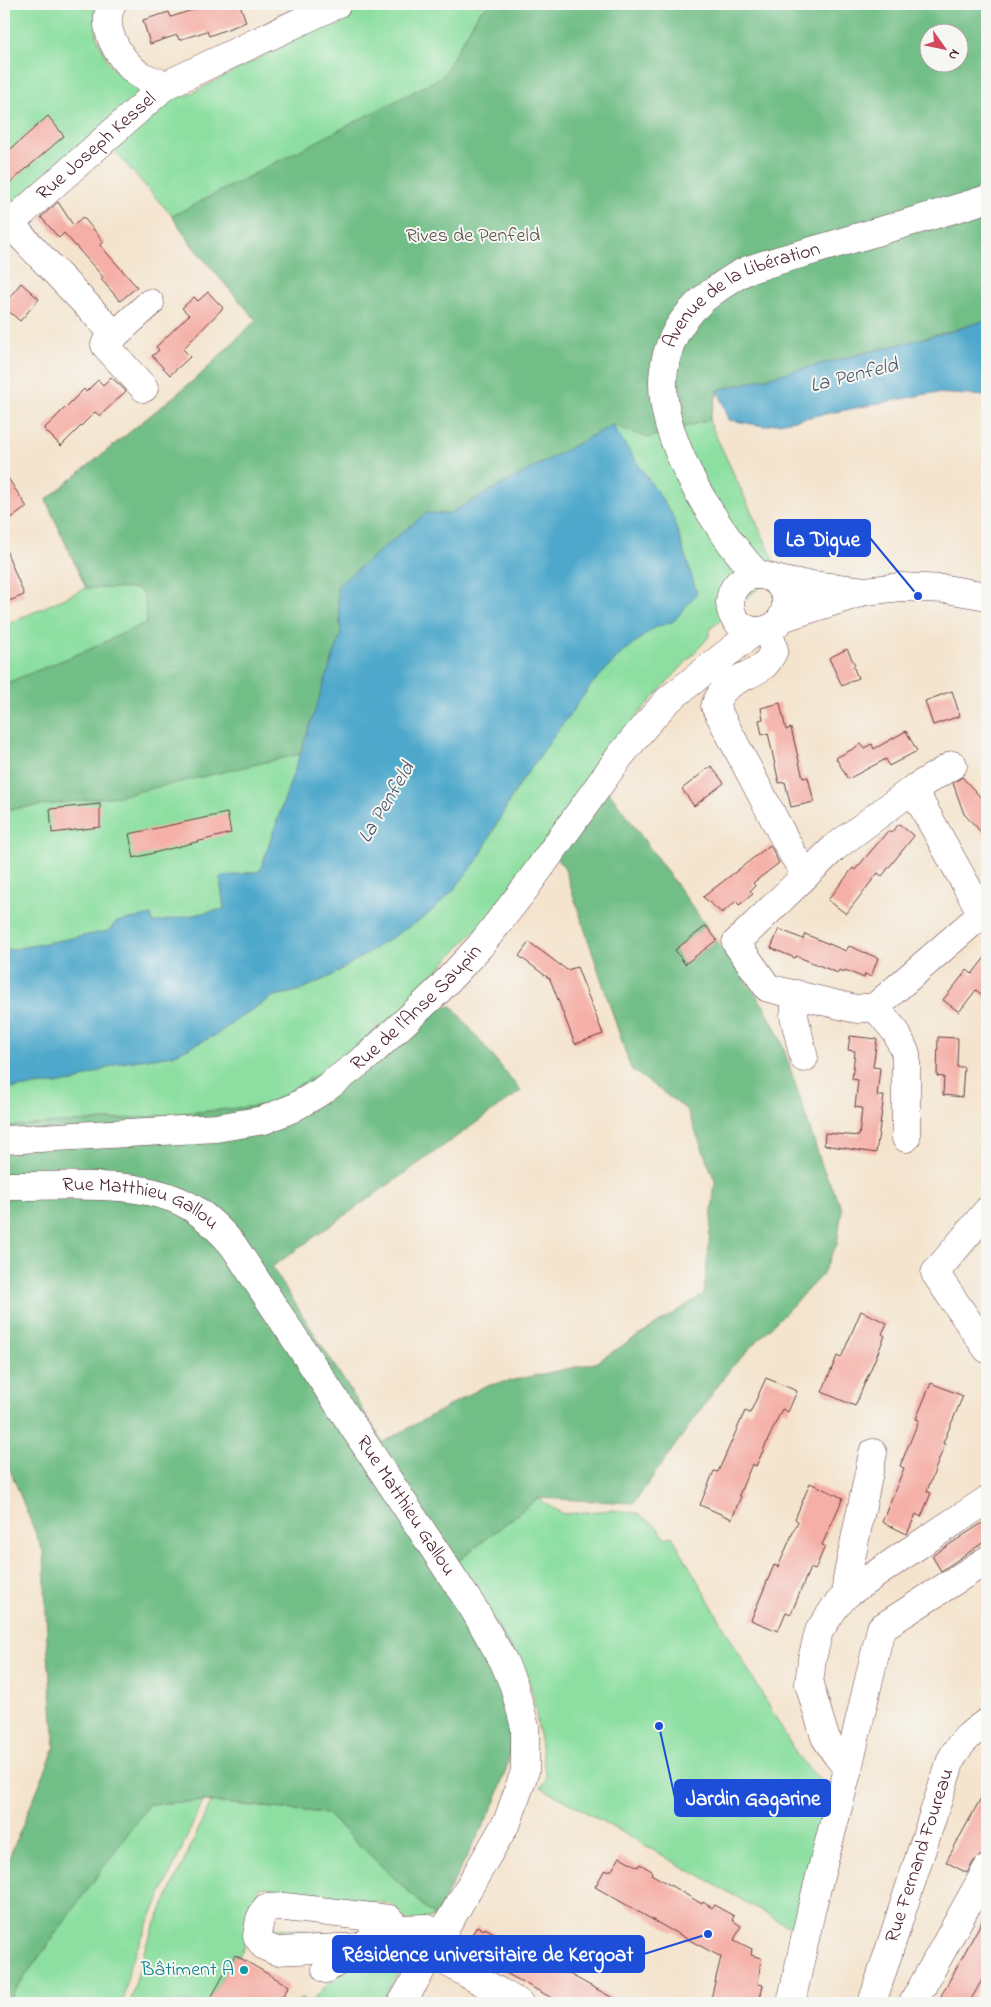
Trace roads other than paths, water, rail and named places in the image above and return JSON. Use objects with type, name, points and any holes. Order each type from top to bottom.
[{"type":"street","points":[[112,4],[109,10],[109,24],[113,41],[118,50],[138,74],[166,85]]},
{"type":"street","name":"Rue Joseph Kessel","points":[[7,226],[166,85],[337,4]]},
{"type":"street","name":"Avenue de la Libération","points":[[765,576],[743,560],[710,511],[676,447],[668,422],[662,384],[664,365],[671,344],[685,316],[706,296],[747,271],[987,199]]},
{"type":"street","points":[[7,226],[115,335]]},
{"type":"street","points":[[144,388],[105,345],[150,303]]},
{"type":"street","name":"Avenue de la Libération","points":[[710,511],[732,602]]},
{"type":"street","points":[[765,576],[779,584],[785,592],[786,610],[768,626],[742,625],[736,619],[732,602],[737,584],[745,578],[765,576]]},
{"type":"street","name":"Rue de l'Anse Saupin","points":[[765,576],[792,583],[866,590],[900,587],[946,588],[987,596]]},
{"type":"street","name":"Rue de l'Anse Saupin","points":[[4,1140],[216,1128],[264,1120],[294,1108],[322,1091],[368,1056],[438,991],[480,946],[524,890],[615,764],[644,727],[668,701],[710,666],[768,626],[866,590]]},
{"type":"street","name":"Rue de l'Anse Saupin","points":[[710,666],[732,602]]},
{"type":"street","points":[[768,626],[774,650],[769,659],[764,666],[728,685],[718,694],[715,706],[792,853],[806,875]]},
{"type":"street","points":[[914,789],[985,914],[875,1007],[856,1009],[768,988],[736,943],[834,848],[914,789],[953,765]]},
{"type":"street","points":[[798,994],[794,1016],[804,1058]]},
{"type":"street","points":[[875,1007],[896,1032],[906,1054],[906,1138]]},
{"type":"street","name":"Rue Matthieu Gallou","points":[[4,1186],[114,1186],[149,1192],[182,1202],[195,1209],[218,1228],[233,1245],[475,1611],[504,1662],[514,1686],[525,1726],[525,1771],[508,1820],[436,1945],[412,2000]]},
{"type":"street","points":[[987,1211],[935,1273],[987,1349]]},
{"type":"street","points":[[847,1594],[848,1578],[873,1453]]},
{"type":"street","points":[[848,1768],[825,1737],[809,1684],[812,1659],[819,1631],[835,1607],[847,1594],[987,1500]]},
{"type":"street","points":[[791,2003],[812,1907],[848,1768],[880,1628],[987,1560]]},
{"type":"street","name":"Rue Fernand Foureau","points":[[872,2003],[957,1747],[972,1732],[987,1722]]},
{"type":"street","points":[[913,2003],[987,1869]]},
{"type":"street","points":[[360,1947],[276,1951],[264,1946],[257,1936],[260,1919],[266,1908],[285,1907],[389,1920],[397,1929]]},
{"type":"street","points":[[326,1969],[360,1947],[397,1929],[426,1928],[436,1945],[519,2003]]},
{"type":"water","name":"La Penfeld","points":[[987,320],[987,396],[932,393],[764,426],[729,420],[718,390],[948,332]]},
{"type":"water","name":"La Penfeld","points":[[612,425],[672,514],[697,593],[674,621],[654,628],[621,654],[592,684],[520,783],[479,858],[451,893],[426,916],[331,976],[298,991],[274,996],[216,1035],[173,1055],[119,1063],[73,1082],[4,1089],[4,951],[109,931],[116,922],[151,915],[153,923],[224,909],[220,877],[260,871],[341,634],[337,586],[426,513],[448,514]]},
{"type":"place","name":"La Digue","points":[[918,596]]},
{"type":"place","name":"Jardin Gagarine","points":[[659,1726]]},
{"type":"place","name":"Résidence universitaire de Kergoat","points":[[708,1934]]},
{"type":"place","name":"Bâtiment A","points":[[244,1970]]},
{"type":"park label","name":"Rives de Penfeld","points":[[473,236]]}]
